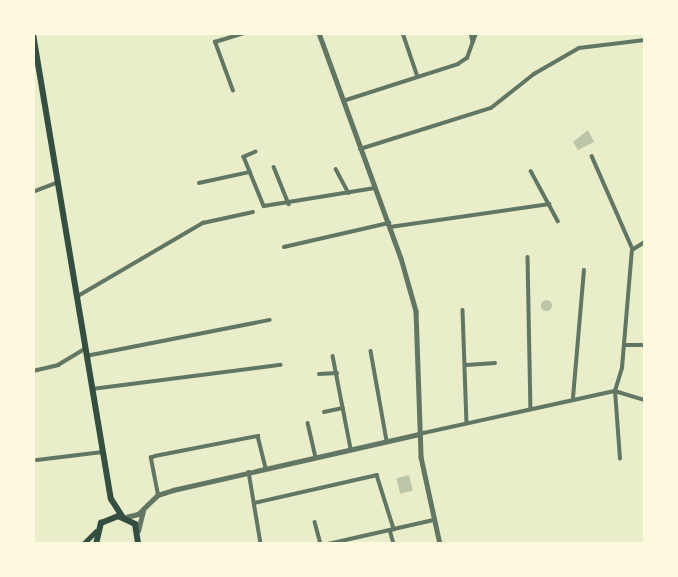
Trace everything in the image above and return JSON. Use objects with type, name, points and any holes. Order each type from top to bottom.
[{"type":"main road","points":[[33,34],[111,499],[138,531],[138,544]]},
{"type":"main road","points":[[83,544],[104,520],[111,499]]},
{"type":"main road","points":[[104,520],[124,517]]},
{"type":"main road","points":[[96,531],[96,544]]},
{"type":"street","points":[[223,33],[225,39]]},
{"type":"street","points":[[233,91],[215,42],[244,33]]},
{"type":"street","points":[[319,33],[389,225],[416,311],[419,434],[440,544]]},
{"type":"street","points":[[402,33],[418,77]]},
{"type":"street","points":[[471,33],[473,44]]},
{"type":"street","points":[[343,101],[458,64],[473,44],[477,33]]},
{"type":"street","points":[[360,149],[491,108],[534,74],[579,48],[645,40]]},
{"type":"street","points":[[256,152],[244,157],[264,206],[375,188]]},
{"type":"street","points":[[592,156],[633,247],[624,345],[615,391],[620,459]]},
{"type":"street","points":[[274,167],[289,204]]},
{"type":"street","points":[[336,169],[349,193]]},
{"type":"street","points":[[531,171],[558,221]]},
{"type":"street","points":[[199,183],[250,172]]},
{"type":"street","points":[[33,192],[57,183]]},
{"type":"street","points":[[284,247],[389,225],[549,204]]},
{"type":"street","points":[[76,297],[202,223],[253,212]]},
{"type":"street","points":[[633,247],[645,242]]},
{"type":"street","points":[[528,257],[531,407]]},
{"type":"street","points":[[573,398],[584,270]]},
{"type":"street","points":[[463,310],[467,422]]},
{"type":"street","points":[[33,371],[58,365],[86,352],[269,320]]},
{"type":"street","points":[[624,345],[645,345]]},
{"type":"street","points":[[371,351],[387,441]]},
{"type":"street","points":[[333,356],[351,449]]},
{"type":"street","points":[[465,365],[495,363]]},
{"type":"street","points":[[92,389],[280,365]]},
{"type":"street","points":[[319,374],[337,373]]},
{"type":"street","points":[[124,517],[143,510],[158,495],[531,407],[615,391],[645,400]]},
{"type":"street","points":[[324,412],[343,408]]},
{"type":"street","points":[[308,423],[316,457]]},
{"type":"street","points":[[158,495],[151,458],[155,456],[258,436],[266,468]]},
{"type":"street","points":[[37,460],[103,452]]},
{"type":"street","points":[[249,472],[261,544]]},
{"type":"street","points":[[254,503],[377,475],[394,544]]},
{"type":"street","points":[[138,531],[143,510]]},
{"type":"street","points":[[328,544],[434,520]]},
{"type":"street","points":[[315,522],[321,544]]},
{"type":"building","points":[[588,130],[594,142],[578,150],[573,142]]},
{"type":"building","points":[[546,300],[550,301],[550,309],[546,310],[542,309],[541,305],[542,301]]},
{"type":"building","points":[[409,475],[413,491],[400,494],[396,478]]}]
